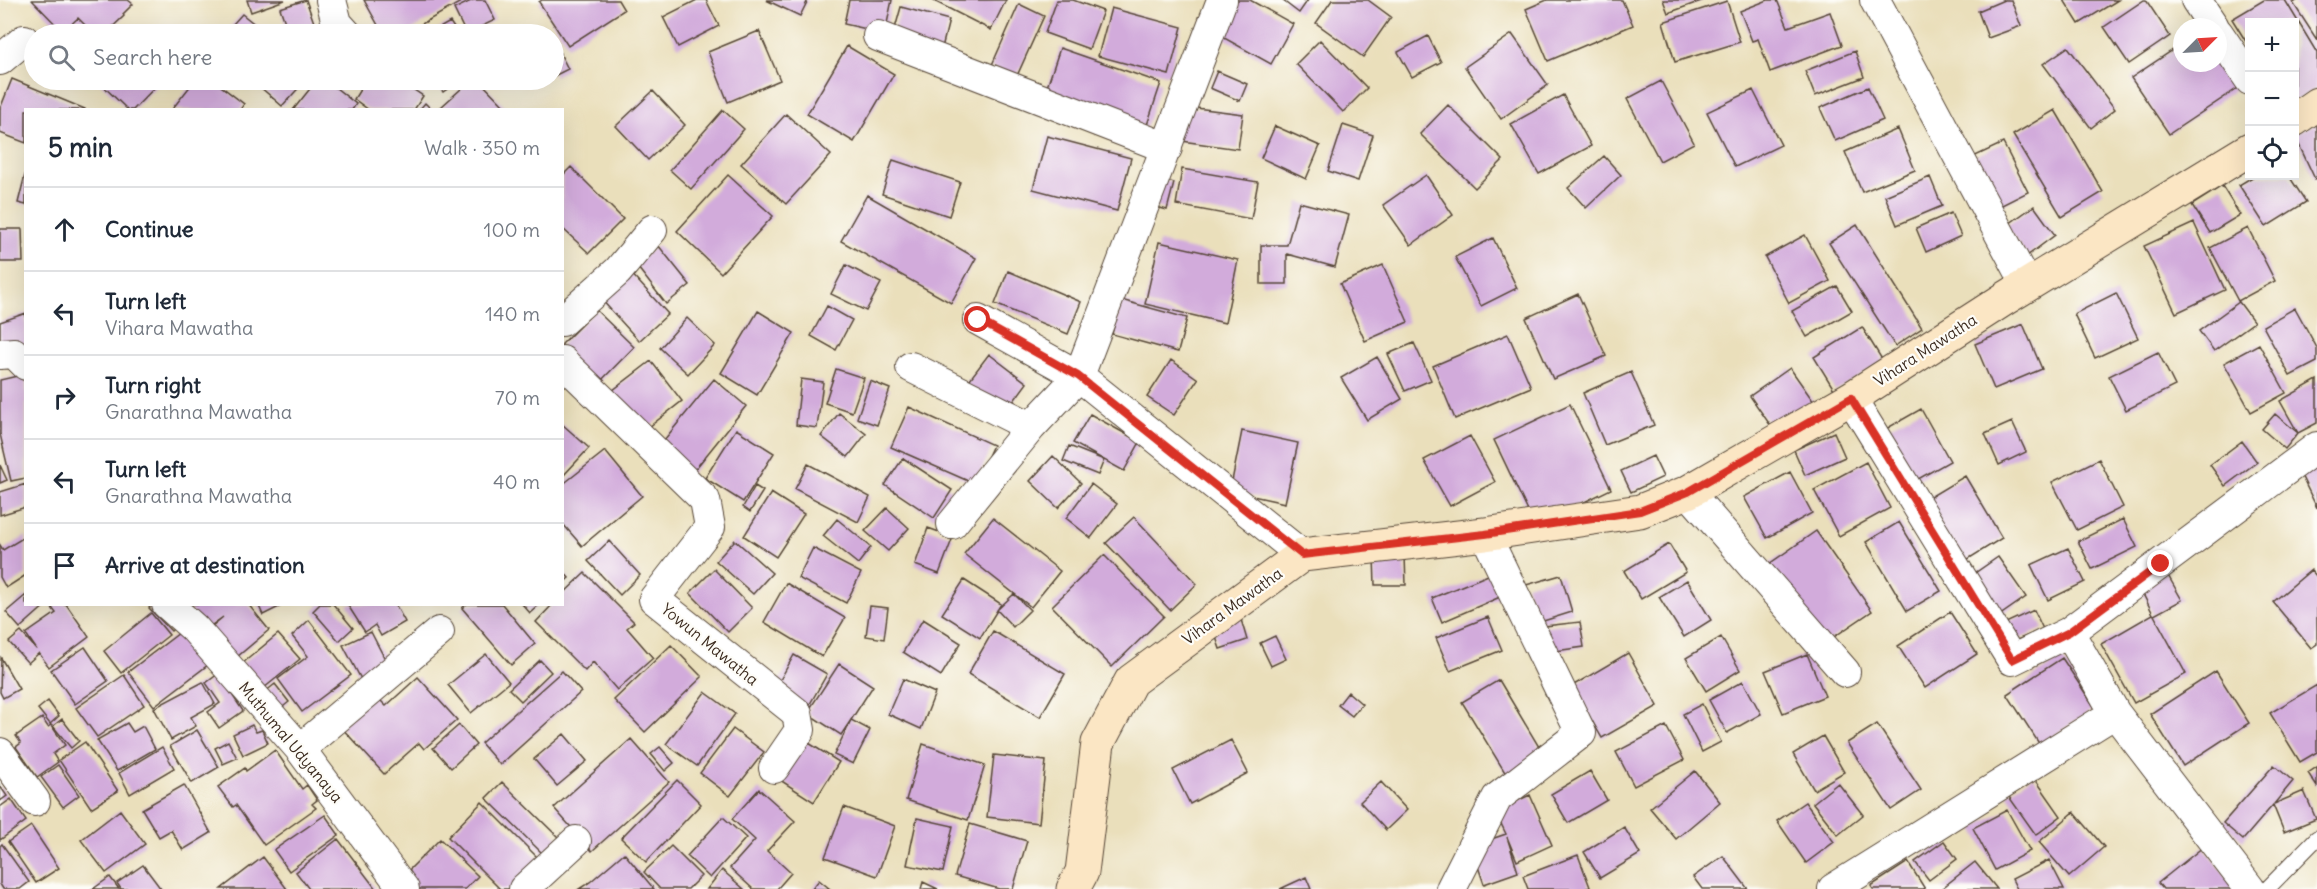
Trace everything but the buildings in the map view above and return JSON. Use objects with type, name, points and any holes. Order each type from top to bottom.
[{"type":"street","points":[[331,0],[338,24]]},
{"type":"street","points":[[952,524],[1031,427],[1078,376],[1222,0]]},
{"type":"street","points":[[1875,0],[2027,285]]},
{"type":"street","points":[[2196,0],[2208,18]]},
{"type":"street","points":[[878,36],[1167,148]]},
{"type":"street","points":[[0,60],[24,40]]},
{"type":"street","points":[[2227,46],[2245,73]]},
{"type":"street","points":[[2299,117],[2317,104]]},
{"type":"street","name":"Vihara Mawatha","points":[[1073,889],[1082,872],[1098,743],[1131,681],[1302,555],[1485,534],[1640,511],[1688,492],[1851,398],[2027,285],[2245,152]]},
{"type":"street","points":[[564,319],[618,271],[652,230]]},
{"type":"street","points":[[978,320],[1078,376],[1302,555]]},
{"type":"street","points":[[0,354],[14,353],[24,363]]},
{"type":"street","name":"Yowun Mawatha","points":[[564,363],[705,500],[710,527],[654,599],[797,713],[800,730],[774,768]]},
{"type":"street","points":[[911,367],[1031,427]]},
{"type":"street","points":[[1851,398],[2012,660],[2069,632],[2317,447]]},
{"type":"street","points":[[1688,492],[1845,672]]},
{"type":"street","points":[[1451,889],[1497,798],[1581,733],[1485,534]]},
{"type":"street","name":"Muthumal Udyanaya","points":[[169,606],[194,628],[300,749],[404,889]]},
{"type":"street","points":[[300,749],[439,632]]},
{"type":"street","points":[[2069,632],[2115,713],[2250,889]]},
{"type":"street","points":[[1833,889],[2115,713]]},
{"type":"street","points":[[0,753],[34,801]]},
{"type":"street","points":[[524,889],[576,841]]},
{"type":"lane","points":[[2267,889],[2317,838]]},
{"type":"route","points":[[978,320],[1078,376],[1302,555],[1485,534],[1640,511],[1688,492],[1851,398],[2012,660],[2069,632],[2161,564]]}]
